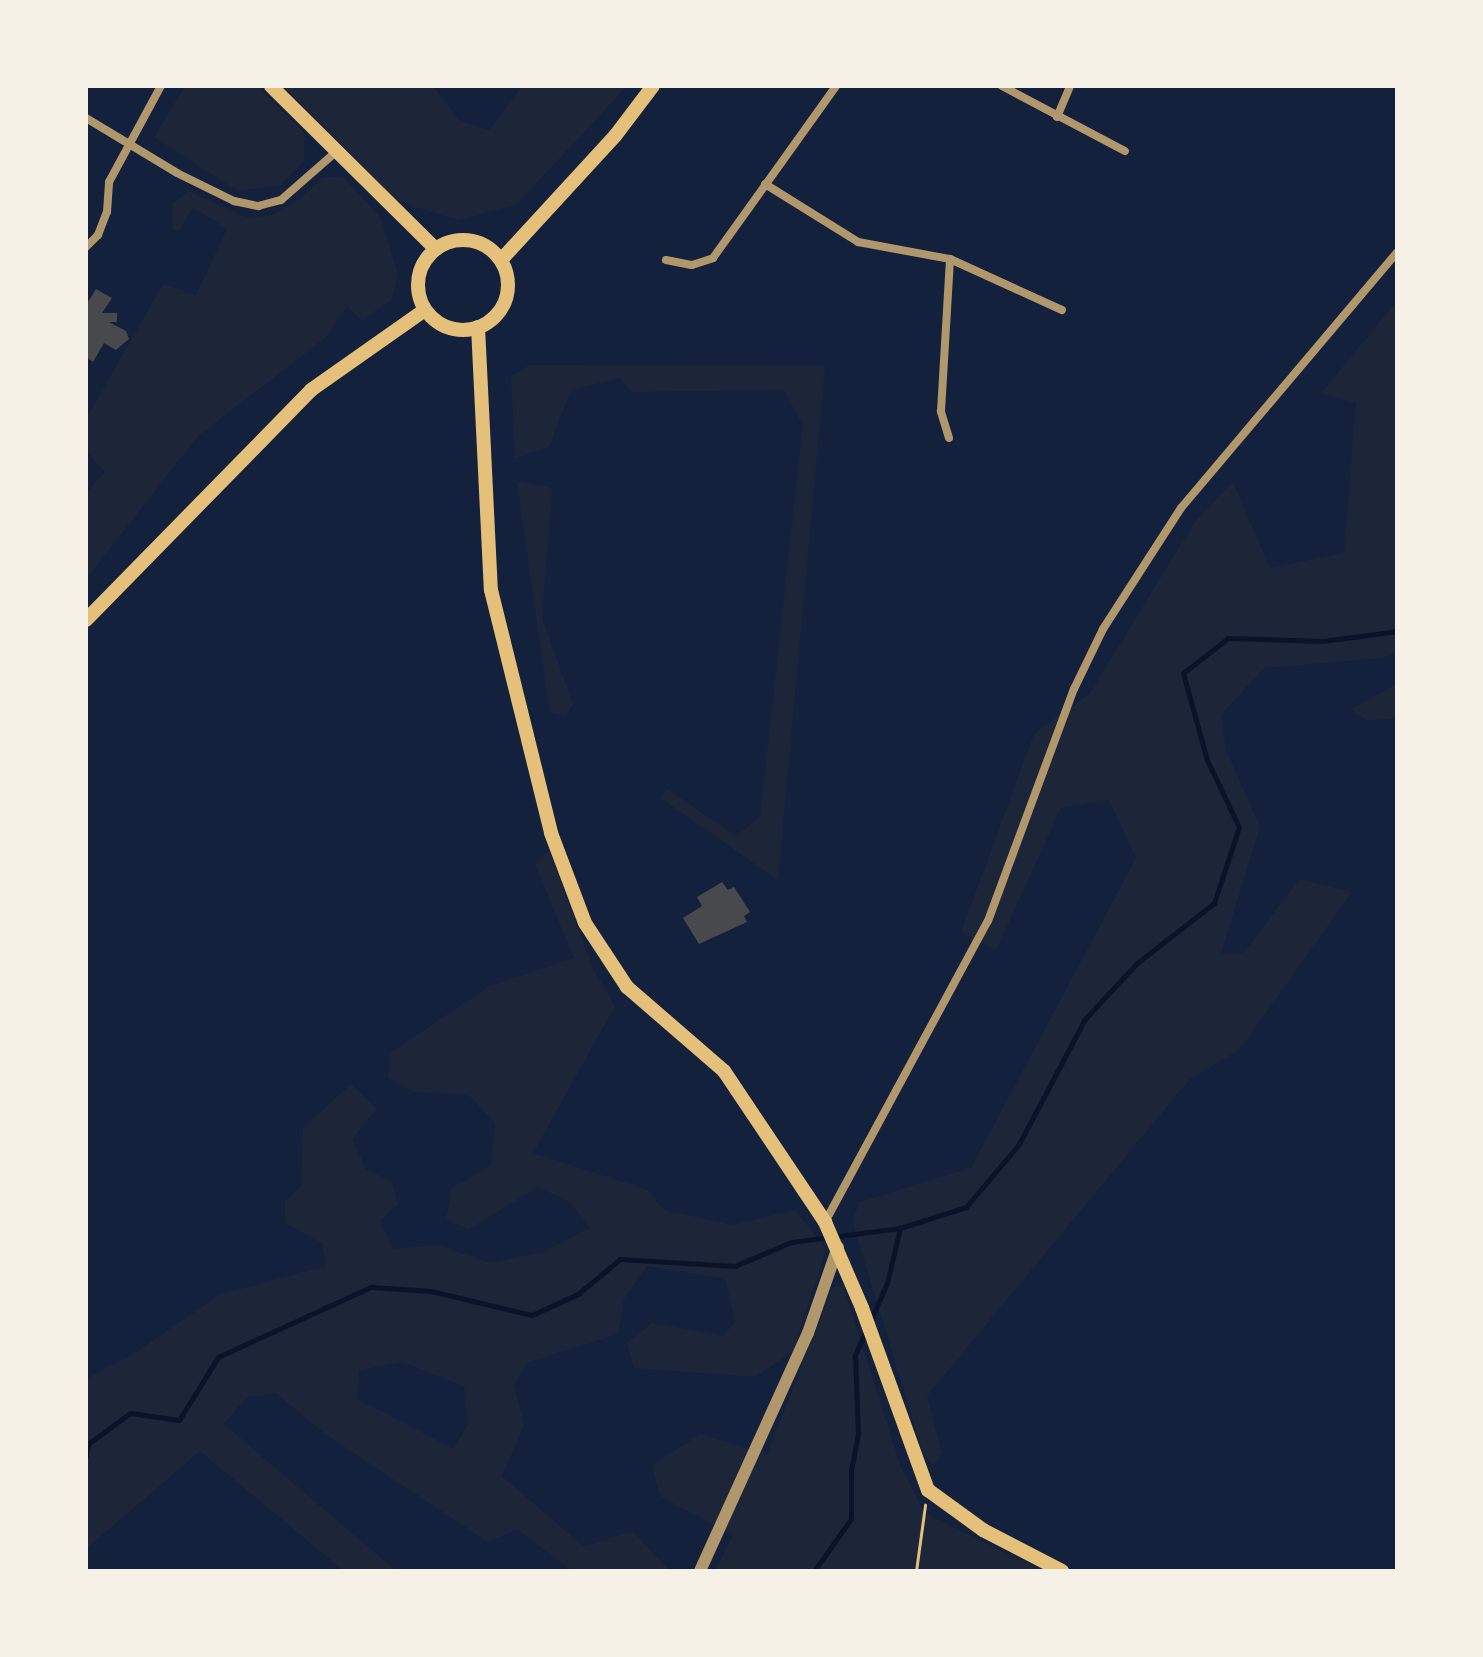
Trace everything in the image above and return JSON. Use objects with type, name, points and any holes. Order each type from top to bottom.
[{"type":"main road","points":[[271,86],[436,249]]},
{"type":"main road","points":[[501,260],[471,241],[436,249],[419,274],[425,310],[449,328],[478,327],[500,311],[506,299],[501,260],[615,136],[653,86]]},
{"type":"main road","points":[[86,620],[311,390],[425,310]]},
{"type":"main road","points":[[478,327],[491,590],[551,833],[585,923],[627,987],[724,1071],[825,1222],[866,1317],[928,1490],[983,1530],[1062,1571]]},
{"type":"street","points":[[86,247],[98,235],[107,212],[109,182],[161,86]]},
{"type":"street","points":[[666,260],[692,265],[713,258],[836,86]]},
{"type":"street","points":[[1002,86],[1125,151]]},
{"type":"street","points":[[1057,117],[1070,86]]},
{"type":"street","points":[[86,118],[129,145],[234,201],[258,206],[281,200],[337,151]]},
{"type":"street","points":[[765,184],[858,242],[950,259],[1062,310]]},
{"type":"street","points":[[825,1222],[988,921],[1074,689],[1103,629],[1181,508],[1397,252]]},
{"type":"street","points":[[949,438],[941,411],[950,259]]},
{"type":"street","points":[[700,1571],[808,1333],[838,1247]]},
{"type":"path","points":[[916,1571],[928,1490]]},
{"type":"shaded area","points":[[185,86],[257,86],[304,132],[304,161],[281,185],[238,191],[154,137]]},
{"type":"shaded area","points":[[283,86],[433,86],[459,120],[489,131],[522,86],[627,86],[517,204],[458,220],[397,201]]},
{"type":"shaded area","points":[[342,176],[381,218],[398,274],[392,299],[362,320],[347,307],[325,338],[198,436],[86,579],[86,493],[105,472],[86,451],[86,419],[163,284],[196,295],[227,229],[193,207],[179,231],[173,229],[172,204],[189,191],[246,218],[272,215],[302,198],[322,178]]},
{"type":"shaded area","points":[[1397,301],[1397,651],[1382,658],[1264,668],[1221,715],[1226,750],[1260,827],[1221,953],[1243,954],[1299,879],[1352,892],[1240,1049],[1189,1080],[927,1396],[942,1453],[934,1465],[924,1456],[852,1221],[860,1202],[971,1168],[1136,858],[1109,800],[1061,808],[996,950],[961,932],[1034,734],[1090,693],[1194,523],[1233,482],[1270,568],[1344,553],[1356,403],[1321,393]]},
{"type":"shaded area","points":[[530,365],[825,366],[778,880],[661,798],[667,789],[736,836],[760,817],[803,426],[784,390],[632,392],[620,378],[571,390],[549,447],[515,458],[511,376]]},
{"type":"shaded area","points":[[517,481],[552,488],[542,618],[573,704],[566,716],[550,713]]},
{"type":"shaded area","points":[[1397,684],[1397,719],[1367,720],[1351,709]]},
{"type":"shaded area","points":[[549,851],[594,970],[615,1006],[533,1153],[648,1190],[664,1210],[733,1225],[795,1210],[826,1249],[794,1350],[755,1377],[634,1368],[627,1343],[652,1323],[723,1336],[735,1322],[725,1278],[647,1266],[624,1299],[618,1334],[528,1362],[514,1385],[524,1425],[502,1476],[584,1547],[632,1531],[670,1571],[572,1571],[517,1529],[488,1542],[324,1433],[276,1393],[247,1397],[224,1424],[396,1571],[344,1571],[200,1451],[86,1549],[86,1379],[138,1351],[221,1294],[326,1266],[322,1243],[285,1223],[285,1201],[301,1186],[303,1128],[351,1084],[377,1109],[352,1139],[366,1169],[392,1182],[398,1204],[380,1221],[394,1249],[437,1245],[491,1263],[543,1252],[590,1228],[570,1202],[538,1187],[469,1229],[446,1219],[452,1187],[491,1166],[495,1123],[469,1095],[415,1092],[388,1078],[390,1053],[490,986],[574,958],[535,864]],"holes":[[[403,1362],[464,1386],[468,1424],[454,1449],[357,1399],[359,1370]]]},
{"type":"shaded area","points":[[843,1285],[900,1465],[925,1514],[1044,1571],[715,1571],[733,1535],[660,1496],[652,1465],[701,1434],[767,1455],[833,1287]]},
{"type":"building","points":[[96,289],[112,298],[102,313],[117,313],[117,322],[109,322],[126,331],[129,339],[116,350],[104,343],[93,362],[86,357],[86,305]]},
{"type":"building","points":[[722,882],[728,890],[734,887],[750,912],[744,916],[747,922],[699,944],[683,918],[702,906],[697,897]]},
{"type":"waterway","points":[[86,1455],[88,1444],[130,1413],[179,1420],[218,1357],[371,1287],[431,1291],[532,1315],[578,1294],[620,1259],[735,1266],[791,1242],[900,1228],[966,1207],[1019,1144],[1085,1019],[1137,963],[1214,903],[1239,827],[1207,760],[1183,673],[1228,638],[1323,641],[1397,631]]},
{"type":"waterway","points":[[871,1319],[887,1283],[900,1228]]},
{"type":"waterway","points":[[814,1571],[851,1519],[851,1470],[858,1433],[855,1355],[867,1328]]}]
